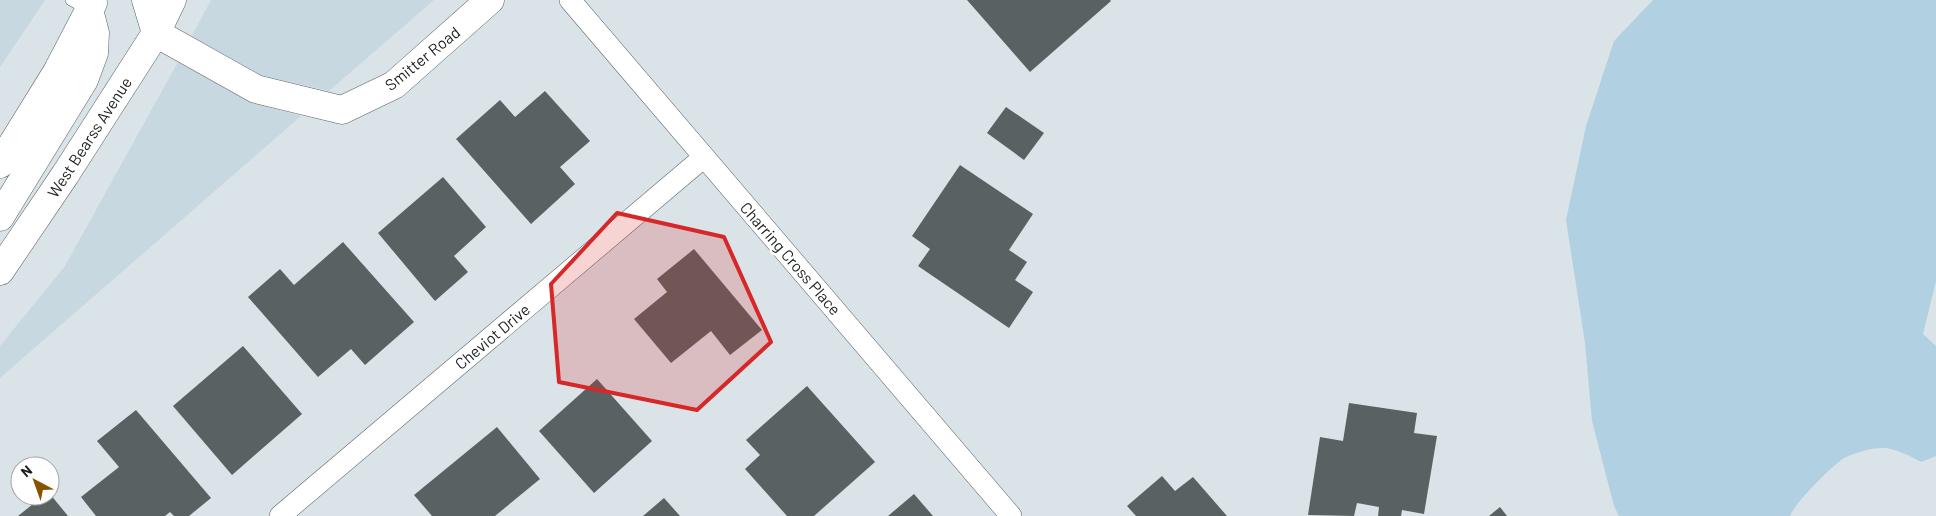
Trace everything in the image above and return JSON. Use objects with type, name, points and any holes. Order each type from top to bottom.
[{"type":"main road","points":[[146,0],[156,33]]},
{"type":"main road","name":"West Bearss Avenue","points":[[0,270],[65,175],[156,33],[172,0]]},
{"type":"main road","name":"Smitter Road","points":[[156,33],[256,89],[342,110],[394,85],[490,0]]},
{"type":"main road","points":[[0,164],[57,72],[85,4]]},
{"type":"main road","points":[[0,217],[84,80],[94,54],[95,33],[85,4]]},
{"type":"street","name":"Charring Cross Place","points":[[570,0],[1011,516]]},
{"type":"street","name":"Cheviot Drive","points":[[280,516],[704,157]]},
{"type":"highlighted area","points":[[617,213],[724,237],[771,342],[697,410],[559,382],[551,284]]},
{"type":"shaded area","points":[[0,0],[45,0],[0,67]]},
{"type":"shaded area","points":[[211,0],[434,0],[329,91],[260,75],[192,36]]},
{"type":"shaded area","points":[[1653,0],[1936,0],[1936,281],[1923,334],[1936,346],[1936,456],[1921,462],[1896,450],[1886,448],[1850,455],[1840,461],[1815,484],[1790,516],[1619,516],[1614,506],[1592,421],[1585,343],[1566,220],[1586,126],[1614,41]]},
{"type":"shaded area","points":[[178,62],[250,102],[301,116],[0,378],[0,346],[65,266]]},
{"type":"building","points":[[967,0],[1110,0],[1111,1],[1030,72]]},
{"type":"building","points":[[545,91],[590,141],[560,167],[575,184],[531,224],[456,139],[500,100],[515,117]]},
{"type":"building","points":[[1006,107],[1044,133],[1024,160],[987,133]]},
{"type":"building","points":[[960,165],[1033,214],[1009,250],[1027,262],[1015,280],[1033,292],[1009,328],[918,266],[930,249],[912,236]]},
{"type":"building","points":[[443,177],[486,227],[454,256],[468,272],[435,301],[378,233]]},
{"type":"building","points":[[343,242],[414,322],[365,365],[351,349],[318,377],[248,297],[280,269],[294,285]]},
{"type":"building","points":[[694,249],[762,330],[730,355],[711,331],[671,363],[634,319],[667,292],[657,279]]},
{"type":"building","points":[[243,346],[302,414],[232,475],[173,406]]},
{"type":"building","points":[[597,379],[652,441],[594,493],[539,431]]},
{"type":"building","points":[[807,386],[875,462],[814,516],[787,516],[745,469],[760,455],[746,440]]},
{"type":"building","points":[[1349,403],[1417,413],[1414,433],[1437,436],[1424,514],[1402,510],[1401,516],[1378,516],[1379,507],[1357,503],[1354,516],[1308,515],[1320,437],[1343,441]]},
{"type":"building","points":[[136,410],[211,498],[189,516],[174,516],[170,512],[165,516],[96,516],[81,497],[119,467],[97,441]]},
{"type":"building","points":[[497,427],[540,479],[495,516],[432,516],[414,495]]},
{"type":"building","points":[[1162,476],[1175,491],[1193,477],[1227,516],[1136,516],[1127,506]]},
{"type":"building","points":[[914,494],[933,516],[888,516]]},
{"type":"building","points":[[664,498],[680,516],[643,516]]},
{"type":"building","points":[[30,506],[60,506],[68,516],[18,516]]},
{"type":"building","points":[[1500,507],[1507,516],[1489,516]]}]
